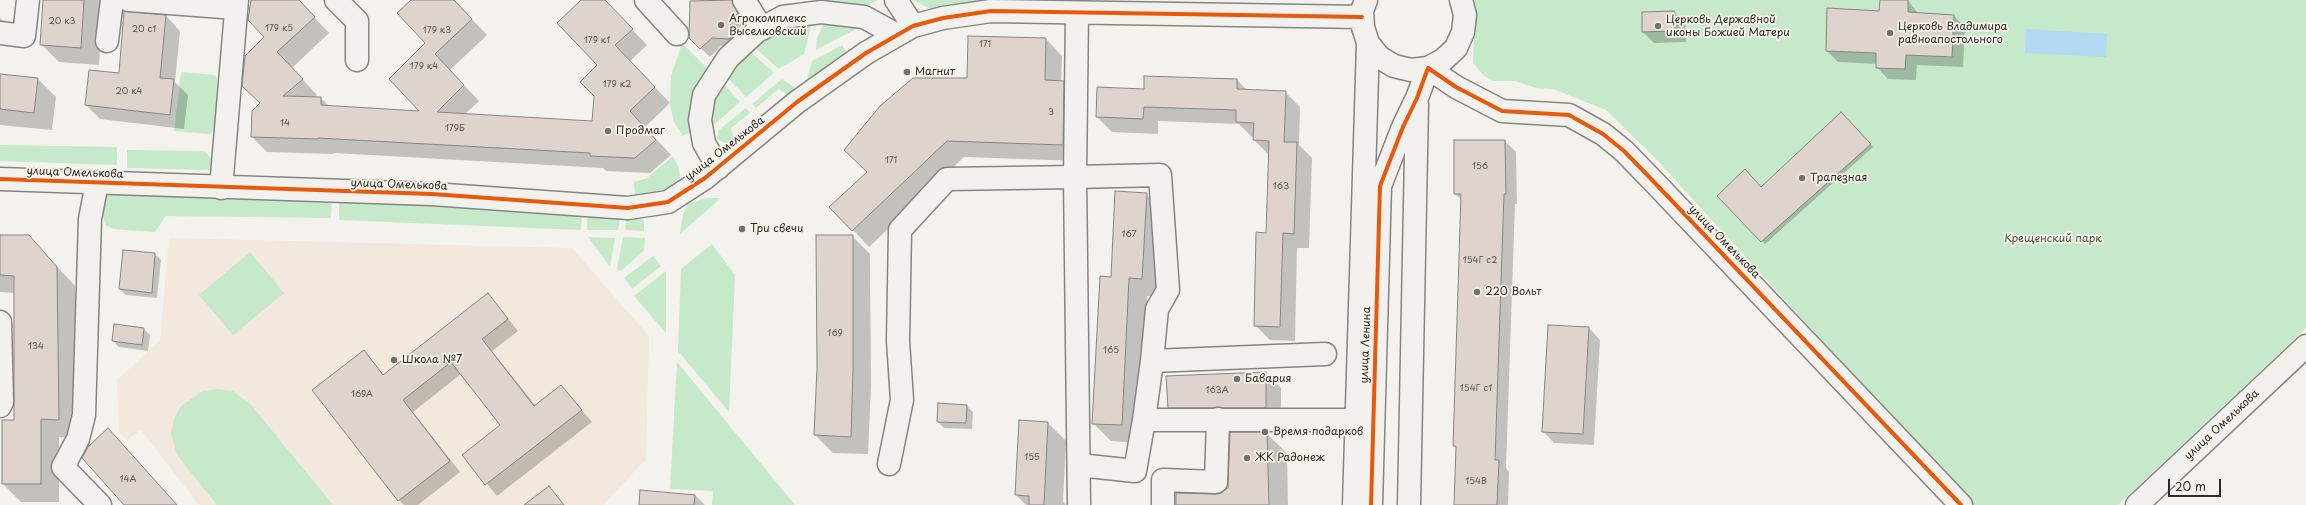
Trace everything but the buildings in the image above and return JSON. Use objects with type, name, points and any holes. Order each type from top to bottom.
[{"type":"street","points":[[0,33],[24,36],[28,0]]},
{"type":"street","points":[[107,41],[112,0]]},
{"type":"street","points":[[129,0],[236,4],[221,188]]},
{"type":"street","points":[[336,0],[357,21],[357,60]]},
{"type":"street","points":[[646,0],[677,34]]},
{"type":"street","points":[[744,0],[762,29]]},
{"type":"street","points":[[896,0],[905,31]]},
{"type":"street","points":[[1363,7],[1362,27],[1368,43],[1379,57],[1394,66],[1410,70],[1428,68],[1443,60],[1456,48],[1463,32],[1464,15],[1461,0]]},
{"type":"street","name":"улица Омелькова","points":[[0,179],[221,188],[432,194],[628,208],[668,202],[718,168],[797,102],[866,53],[905,31],[943,18],[990,6],[1077,13],[1212,7],[1363,7]]},
{"type":"street","points":[[718,168],[704,143],[700,120],[704,95],[728,58],[762,29],[783,16],[821,12],[864,17],[905,31]]},
{"type":"street","points":[[1077,13],[1075,177],[1079,505]]},
{"type":"street","points":[[1368,43],[1372,186]]},
{"type":"street","points":[[1372,186],[1417,98],[1428,68]]},
{"type":"street","name":"улица Омелькова","points":[[1428,68],[1456,87],[1502,111],[1569,115],[1603,134],[1624,151],[1961,505]]},
{"type":"street","points":[[1409,505],[1417,98]]},
{"type":"street","points":[[889,464],[902,400],[898,341],[900,230],[947,179],[1160,175],[1168,290],[1157,309],[1152,361],[1135,472],[1079,465]]},
{"type":"street","points":[[97,183],[90,219],[84,415],[78,439],[62,467],[100,505]]},
{"type":"street","name":"улица Ленина","points":[[1354,505],[1356,420],[1372,186]]},
{"type":"street","name":"улица Ленина","points":[[1371,505],[1372,186]]},
{"type":"street","points":[[0,322],[2,402],[0,406]]},
{"type":"street","name":"улица Омелькова","points":[[2137,505],[2306,346]]},
{"type":"street","points":[[1152,361],[1324,354]]},
{"type":"street","points":[[1163,505],[1164,480],[1216,482],[1218,419]]},
{"type":"street","points":[[1144,420],[1356,420]]},
{"type":"shaded area","name":"Школа №7","points":[[169,238],[572,248],[649,336],[646,459],[603,505],[199,505],[141,430],[127,440],[119,432],[117,380],[160,340]]},
{"type":"green space","points":[[823,0],[878,0],[867,6],[823,3]]},
{"type":"green space","points":[[912,0],[978,0],[974,4],[933,10]]},
{"type":"green space","name":"Крещенский парк","points":[[1470,0],[2306,0],[2306,328],[2118,505],[1972,505],[1658,161],[1606,110],[1553,89],[1536,88],[1515,81],[1493,81],[1484,76],[1473,63],[1474,29]]},
{"type":"green space","points":[[812,22],[804,54],[779,69],[755,48],[773,32],[791,24]]},
{"type":"green space","points":[[824,22],[860,27],[816,50],[817,38]]},
{"type":"green space","points":[[682,43],[707,68],[695,94],[691,113],[691,131],[683,136],[674,122],[670,105],[671,76]]},
{"type":"green space","points":[[842,45],[848,54],[805,85],[812,61]]},
{"type":"green space","points":[[751,52],[774,73],[746,97],[726,76]]},
{"type":"green space","points":[[181,72],[215,75],[217,77],[215,130],[210,134],[174,131]]},
{"type":"green space","points":[[782,79],[795,88],[792,98],[779,89],[756,108],[752,104]]},
{"type":"green space","points":[[721,81],[740,102],[710,128],[711,104]]},
{"type":"green space","points":[[746,108],[750,113],[731,128],[735,144],[725,143],[717,139],[719,130]]},
{"type":"green space","points":[[0,145],[117,147],[117,165],[0,161]]},
{"type":"green space","points":[[127,150],[204,151],[211,158],[212,165],[209,170],[127,168]]},
{"type":"green space","points":[[673,156],[679,168],[680,180],[673,186],[655,193],[635,195],[634,182],[647,178]]},
{"type":"green space","points":[[106,195],[332,198],[331,218],[166,216],[155,232],[113,229],[105,225],[103,215]]},
{"type":"green space","points":[[339,198],[582,212],[581,230],[339,220]]},
{"type":"green space","points":[[707,198],[721,198],[680,234],[683,215],[688,203]]},
{"type":"green space","points":[[587,212],[621,214],[618,230],[587,230]]},
{"type":"green space","points":[[627,214],[644,220],[644,231],[625,230]]},
{"type":"green space","points":[[588,237],[615,238],[610,267]]},
{"type":"green space","points":[[623,237],[645,238],[644,250],[621,271],[617,269]]},
{"type":"green space","points":[[712,244],[735,275],[729,412],[678,351],[681,269]]},
{"type":"green space","points":[[250,252],[284,293],[233,335],[199,295]]},
{"type":"green space","points":[[653,256],[661,266],[632,289],[624,278]]},
{"type":"green space","points":[[666,271],[666,333],[634,296]]},
{"type":"green space","points":[[677,362],[795,505],[712,505],[713,491],[670,489]]},
{"type":"green space","points":[[218,389],[233,391],[251,405],[333,505],[217,505],[177,455],[171,434],[174,419],[181,406],[203,391]]},
{"type":"water","points":[[2026,29],[2107,34],[2106,57],[2025,53]]},
{"type":"cycle path","points":[[0,179],[432,194],[628,208],[668,202],[705,178],[797,102],[866,53],[913,26],[943,18],[991,11],[1362,17]]},
{"type":"cycle path","points":[[1371,505],[1380,186],[1428,68],[1456,87],[1502,111],[1569,115],[1603,134],[1624,151],[1961,505]]},
{"type":"place","name":"Агрокомплекс Выселковский","points":[[721,25]]},
{"type":"place","name":"Церковь Державной иконы Божией Матери","points":[[1658,26]]},
{"type":"place","name":"Церковь Владимира равноапостольного","points":[[1890,33]]},
{"type":"place","name":"Магнит","points":[[907,72]]},
{"type":"place","name":"Продмаг","points":[[608,131]]},
{"type":"place","name":"Трапезная","points":[[1802,178]]},
{"type":"place","name":"Три свечи","points":[[742,229]]},
{"type":"place","name":"220 Вольт","points":[[1477,292]]},
{"type":"place","name":"Школа №7","points":[[394,360]]},
{"type":"place","name":"Бавария","points":[[1237,379]]},
{"type":"place","name":"Время подарков","points":[[1265,432]]},
{"type":"place","name":"ЖК Радонеж","points":[[1247,458]]}]
